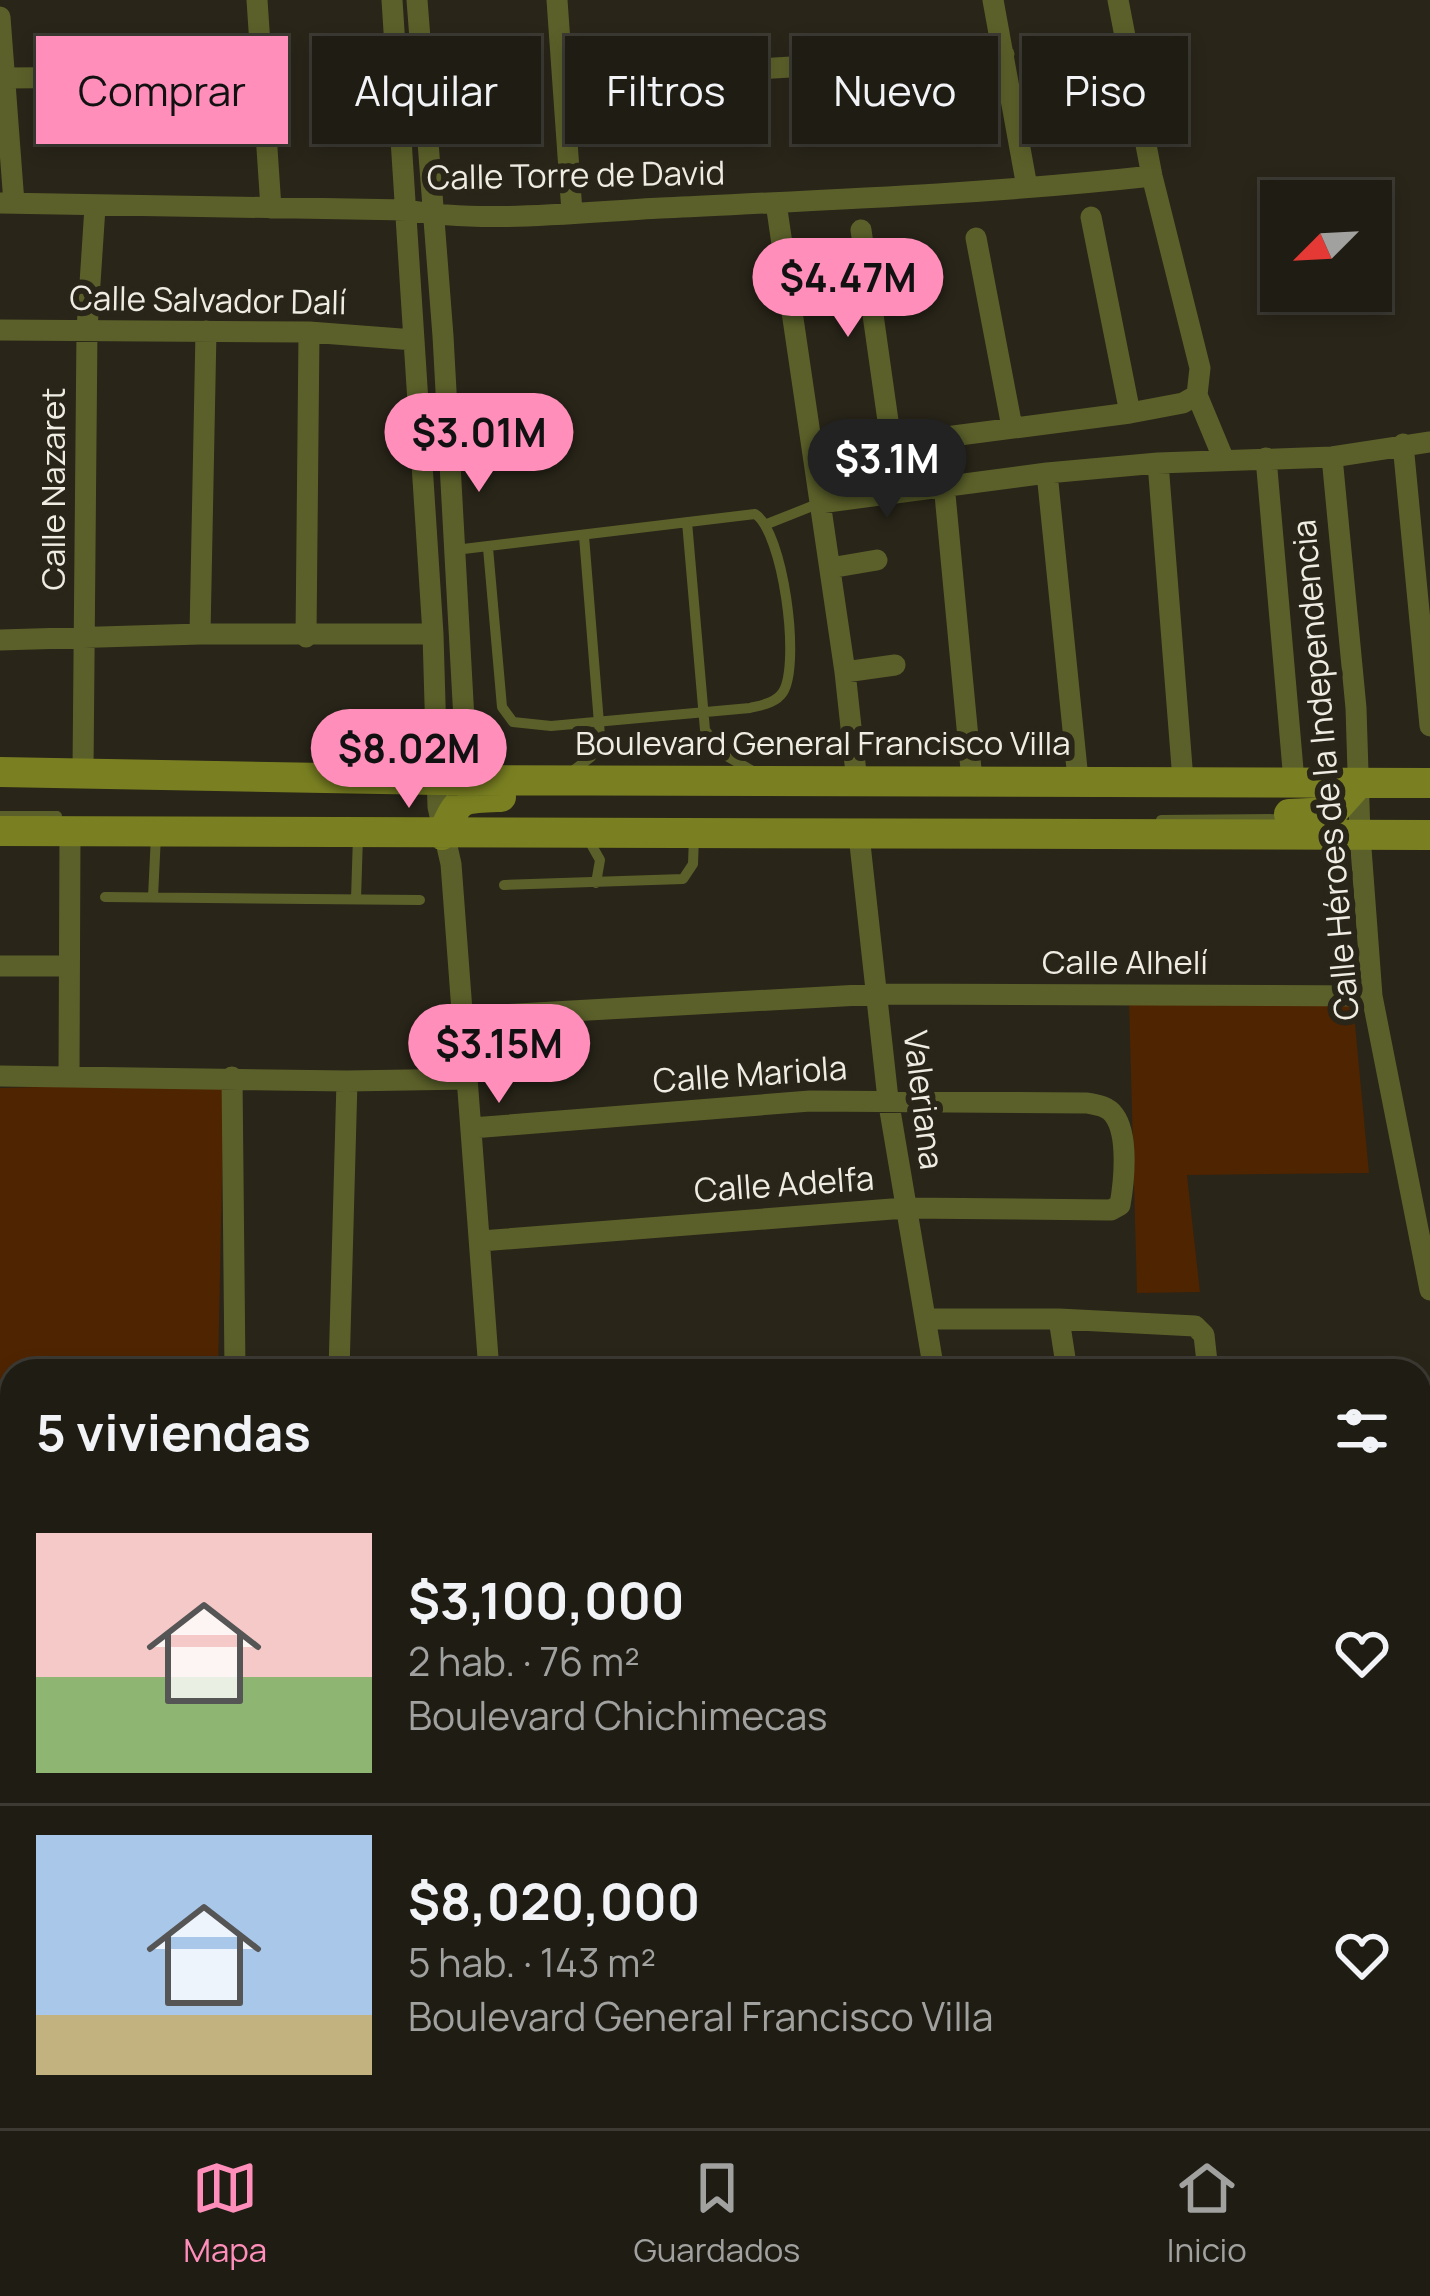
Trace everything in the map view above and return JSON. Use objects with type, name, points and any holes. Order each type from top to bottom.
[{"type":"main road","name":"Boulevard General Francisco Villa","points":[[0,772],[83,771],[452,812],[586,836],[860,835],[1222,825],[1358,804],[1430,787]]},
{"type":"main road","name":"Boulevard General Francisco Villa","points":[[0,831],[68,824],[156,832],[358,833],[452,812],[563,779],[675,785],[1184,779],[1294,781],[1430,836]]},
{"type":"main road","points":[[452,812],[649,794],[675,785]]},
{"type":"main road","points":[[1222,825],[1268,813],[1326,815],[1358,804]]},
{"type":"street","points":[[257,0],[260,36]]},
{"type":"street","points":[[392,0],[433,634],[452,812],[488,1359]]},
{"type":"street","points":[[417,0],[453,550],[452,812]]},
{"type":"street","points":[[557,0],[572,212]]},
{"type":"street","points":[[993,0],[1027,187]]},
{"type":"street","points":[[1118,0],[1153,176],[1200,368],[1197,395],[1224,460]]},
{"type":"street","points":[[0,17],[8,78],[7,202]]},
{"type":"street","points":[[563,81],[1004,54]]},
{"type":"street","points":[[8,78],[36,78]]},
{"type":"street","points":[[267,144],[271,208]]},
{"type":"street","name":"Calle Torre de David","points":[[7,202],[406,210],[434,215],[572,212],[969,194],[1153,176]]},
{"type":"street","points":[[776,203],[857,782]]},
{"type":"street","name":"Calle Nazaret","points":[[83,771],[87,329],[95,207]]},
{"type":"street","points":[[1091,218],[1130,413]]},
{"type":"street","points":[[861,230],[891,442]]},
{"type":"street","points":[[976,238],[1012,428]]},
{"type":"street","name":"Calle Salvador Dalí","points":[[0,330],[309,332],[414,340]]},
{"type":"street","points":[[200,634],[206,331]]},
{"type":"street","points":[[306,637],[309,332]]},
{"type":"street","points":[[814,454],[1164,408],[1197,395]]},
{"type":"street","points":[[820,503],[1047,472],[1332,457],[1430,442]]},
{"type":"street","points":[[1403,444],[1430,726]]},
{"type":"street","name":"Calle Héroes de la Independencia","points":[[1332,457],[1356,708],[1372,996],[1430,1290]]},
{"type":"street","points":[[1266,458],[1294,781]]},
{"type":"street","points":[[1158,463],[1184,779]]},
{"type":"street","points":[[1047,472],[1078,779]]},
{"type":"street","points":[[944,484],[972,780]]},
{"type":"street","points":[[830,568],[877,560]]},
{"type":"street","points":[[0,640],[433,634]]},
{"type":"street","points":[[845,673],[895,665]]},
{"type":"street","points":[[68,824],[69,1077]]},
{"type":"street","name":"Valeriana","points":[[860,835],[888,1100],[932,1359]]},
{"type":"street","points":[[0,966],[69,965]]},
{"type":"street","name":"Calle Alhelí","points":[[463,1017],[878,994],[1372,996]]},
{"type":"street","points":[[0,1076],[347,1082],[468,1079]]},
{"type":"street","points":[[232,1077],[235,1359]]},
{"type":"street","points":[[339,1359],[347,1082]]},
{"type":"street","name":"Calle Mariola","points":[[472,1128],[810,1101],[1087,1103],[1107,1108],[1115,1116],[1122,1147],[1120,1205],[1112,1210],[1092,1208]]},
{"type":"street","name":"Calle Adelfa","points":[[481,1241],[905,1208],[1092,1208]]},
{"type":"street","points":[[925,1319],[1060,1319],[1200,1329],[1206,1359]]},
{"type":"street","points":[[1060,1319],[1065,1359]]},
{"type":"lane","points":[[767,524],[820,503]]},
{"type":"lane","points":[[453,550],[748,514],[761,517],[767,524],[786,600],[791,661],[784,689],[780,697],[763,705],[523,726],[502,707],[488,548]]},
{"type":"lane","points":[[688,522],[705,730],[722,754],[776,782]]},
{"type":"lane","points":[[563,779],[596,750],[599,721],[584,536]]},
{"type":"lane","points":[[0,784],[452,812],[859,825],[1222,825]]},
{"type":"lane","points":[[675,785],[857,795],[1358,804],[1430,822]]},
{"type":"lane","points":[[201,817],[452,812]]},
{"type":"lane","points":[[0,816],[68,824]]},
{"type":"lane","points":[[152,897],[156,832]]},
{"type":"lane","points":[[356,899],[358,833]]},
{"type":"lane","points":[[504,885],[683,879],[693,864],[694,835]]},
{"type":"lane","points":[[586,836],[600,860],[596,883]]},
{"type":"lane","points":[[105,897],[420,899]]},
{"type":"shaded area","points":[[1129,1002],[1353,1003],[1369,1173],[1187,1175],[1200,1292],[1137,1293]]},
{"type":"shaded area","points":[[224,1082],[218,1359],[0,1359],[0,1088]]}]
